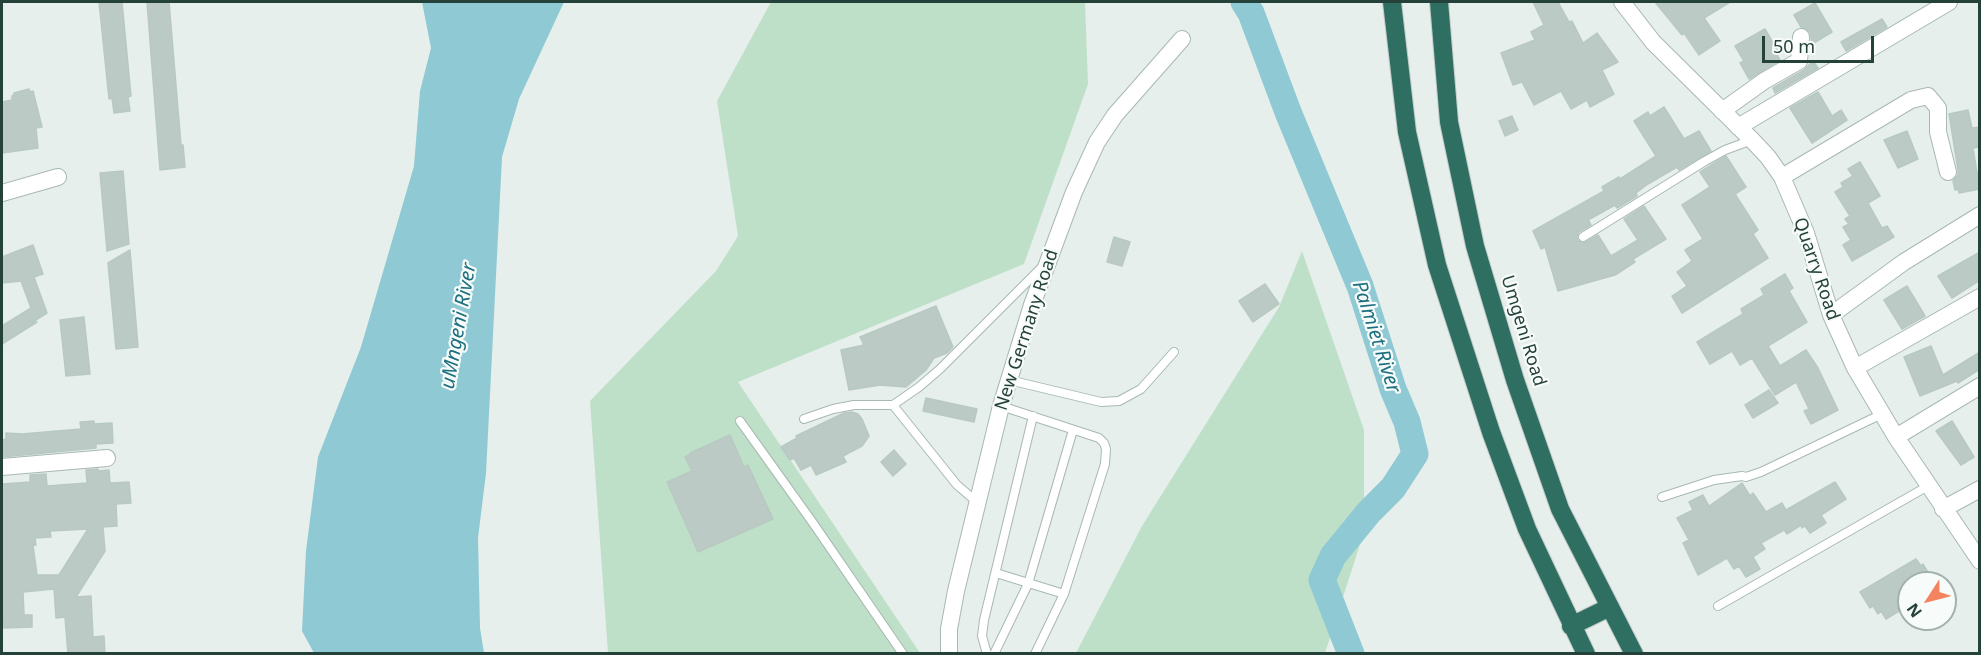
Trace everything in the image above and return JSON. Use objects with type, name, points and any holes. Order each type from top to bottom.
[{"type":"highway","points":[[1392,2],[1407,132],[1437,265],[1495,443],[1527,529],[1586,654]]},
{"type":"highway","name":"Umgeni Road","points":[[1438,2],[1449,122],[1475,246],[1515,380],[1560,509],[1634,654]]},
{"type":"highway","points":[[1571,626],[1610,607]]},
{"type":"street","name":"Quarry Road","points":[[1622,2],[1653,42],[1752,140],[1782,177],[1806,233],[1831,315],[1855,368],[1896,437],[1980,561]]},
{"type":"street","points":[[1738,127],[1949,2]]},
{"type":"street","points":[[1722,111],[1764,81],[1798,61],[1801,37]]},
{"type":"street","name":"New Germany Road","points":[[949,654],[949,629],[956,591],[1008,380],[1032,305],[1074,192],[1097,142],[1115,115],[1182,39]]},
{"type":"street","points":[[1782,177],[1911,100],[1928,96],[1938,108],[1938,132],[1948,172]]},
{"type":"street","points":[[2,193],[58,177]]},
{"type":"street","points":[[1831,315],[1904,262],[1980,214]]},
{"type":"street","points":[[1855,368],[1980,297]]},
{"type":"street","points":[[1896,437],[1980,386]]},
{"type":"street","points":[[2,467],[107,458]]},
{"type":"street","points":[[1943,509],[1980,489]]},
{"type":"lane","points":[[1583,237],[1705,161],[1725,150],[1752,140]]},
{"type":"lane","points":[[804,419],[833,409],[854,405],[893,405],[940,369],[1049,260]]},
{"type":"lane","points":[[1008,380],[1101,402],[1119,401],[1142,389],[1174,352]]},
{"type":"lane","points":[[893,405],[957,485],[978,502]]},
{"type":"lane","points":[[1001,406],[1099,438],[1104,442],[1106,449],[1105,464],[1064,594],[1035,654]]},
{"type":"lane","points":[[1662,497],[1714,480],[1746,477],[1761,472],[1882,414]]},
{"type":"lane","points":[[987,654],[982,636],[1033,416]]},
{"type":"lane","points":[[740,421],[903,654]]},
{"type":"lane","points":[[994,654],[1028,584],[1073,430]]},
{"type":"lane","points":[[1718,606],[1928,486]]},
{"type":"lane","points":[[996,573],[1064,594]]},
{"type":"green space","points":[[771,2],[1085,2],[1088,84],[1024,264],[738,382],[920,653],[608,653],[590,401],[716,271],[738,236],[717,101]]},
{"type":"green space","points":[[1302,251],[1364,430],[1364,532],[1325,653],[1076,653],[1142,526],[1279,307]]},
{"type":"water","name":"uMngeni River","points":[[422,2],[564,2],[519,99],[502,157],[486,473],[478,538],[480,628],[484,653],[314,653],[302,631],[306,551],[318,457],[361,347],[414,166],[420,91],[431,48]]},
{"type":"building","points":[[99,2],[122,2],[131,96],[128,97],[130,111],[114,113],[112,98],[109,99]]},
{"type":"building","points":[[147,2],[169,2],[181,145],[183,145],[185,167],[160,170]]},
{"type":"building","points":[[1533,2],[1558,2],[1569,22],[1572,21],[1583,43],[1597,33],[1618,62],[1602,70],[1614,94],[1590,107],[1587,100],[1571,109],[1561,91],[1534,105],[1522,82],[1513,85],[1501,53],[1535,40],[1531,32],[1544,25]]},
{"type":"building","points":[[1655,2],[1730,2],[1704,18],[1720,41],[1699,55],[1684,33],[1682,35]]},
{"type":"building","points":[[1815,3],[1832,32],[1812,44],[1810,32],[1801,27],[1794,15]]},
{"type":"building","points":[[1882,19],[1887,27],[1846,51],[1841,42]]},
{"type":"building","points":[[1765,29],[1779,53],[1777,55],[1780,60],[1749,79],[1740,63],[1744,61],[1735,46]]},
{"type":"building","points":[[1813,61],[1818,68],[1775,93],[1773,88],[1804,70]]},
{"type":"building","points":[[29,89],[30,92],[33,91],[42,127],[36,128],[38,148],[2,153],[2,102],[12,100],[14,93]]},
{"type":"building","points":[[1818,92],[1832,116],[1841,110],[1847,120],[1812,143],[1790,108]]},
{"type":"building","points":[[1664,107],[1684,139],[1699,131],[1711,151],[1679,170],[1677,167],[1648,184],[1636,193],[1637,196],[1617,208],[1615,205],[1588,220],[1591,225],[1579,232],[1577,237],[1578,241],[1584,243],[1598,235],[1611,256],[1638,240],[1624,219],[1644,206],[1666,239],[1633,259],[1635,262],[1615,275],[1558,291],[1545,247],[1541,249],[1533,231],[1604,191],[1602,187],[1619,177],[1620,179],[1656,156],[1634,121],[1648,112],[1650,116]]},
{"type":"building","points":[[1968,110],[1972,128],[1980,127],[1980,147],[1973,148],[1977,173],[1980,173],[1980,189],[1959,193],[1958,189],[1955,190],[1953,181],[1958,175],[1958,170],[1949,114]]},
{"type":"building","points":[[1512,116],[1518,130],[1505,136],[1499,121]]},
{"type":"building","points":[[1907,131],[1918,159],[1898,168],[1884,140]]},
{"type":"building","points":[[1726,156],[1746,187],[1735,194],[1758,230],[1753,234],[1768,258],[1682,313],[1672,296],[1687,286],[1677,272],[1692,261],[1685,250],[1703,239],[1682,205],[1710,187],[1700,172]]},
{"type":"building","points":[[1860,162],[1880,196],[1868,203],[1882,228],[1887,226],[1894,237],[1852,261],[1843,245],[1851,240],[1843,227],[1849,224],[1845,219],[1850,216],[1835,192],[1843,187],[1841,183],[1853,176],[1848,169]]},
{"type":"building","points":[[123,171],[129,244],[107,251],[100,173]]},
{"type":"building","points":[[1114,237],[1130,242],[1122,266],[1107,262]]},
{"type":"building","points":[[33,245],[43,274],[34,277],[47,313],[2,344],[2,326],[31,308],[21,281],[2,283],[2,257]]},
{"type":"building","points":[[130,250],[138,347],[116,349],[108,263]]},
{"type":"building","points":[[1980,252],[1980,280],[1952,298],[1938,276]]},
{"type":"building","points":[[1785,274],[1793,288],[1789,291],[1807,322],[1768,346],[1780,366],[1806,350],[1818,368],[1838,410],[1811,424],[1804,411],[1809,409],[1796,382],[1775,395],[1752,358],[1740,365],[1732,351],[1710,364],[1697,342],[1743,314],[1741,309],[1764,295],[1761,289]]},
{"type":"building","points":[[1265,284],[1279,304],[1253,322],[1239,301]]},
{"type":"building","points":[[1907,286],[1925,316],[1902,329],[1884,300]]},
{"type":"building","points":[[936,306],[953,347],[947,353],[934,358],[926,370],[906,387],[880,385],[849,390],[841,350],[864,345],[860,337]]},
{"type":"building","points":[[84,317],[90,374],[66,376],[60,320]]},
{"type":"building","points":[[1931,346],[1943,375],[1980,352],[1980,369],[1958,383],[1957,381],[1920,396],[1904,357]]},
{"type":"building","points":[[1769,390],[1778,403],[1753,418],[1745,405]]},
{"type":"building","points":[[926,398],[977,409],[974,422],[923,411]]},
{"type":"building","points":[[844,413],[858,414],[862,419],[869,436],[862,446],[843,456],[846,462],[816,475],[811,465],[801,470],[794,458],[790,460],[781,447],[797,438],[796,436]]},
{"type":"building","points":[[94,421],[94,424],[112,423],[113,443],[96,444],[96,448],[2,457],[2,440],[6,439],[6,433],[22,434],[81,429],[80,422]]},
{"type":"building","points":[[1952,421],[1974,457],[1961,465],[1936,431]]},
{"type":"building","points":[[730,435],[744,467],[748,465],[773,519],[698,552],[667,482],[692,471],[685,457],[690,453]]},
{"type":"building","points":[[894,450],[906,464],[893,476],[881,462]]},
{"type":"building","points":[[86,470],[109,470],[110,483],[129,482],[131,503],[116,504],[117,526],[103,527],[105,551],[76,597],[91,596],[93,637],[104,636],[105,654],[68,654],[65,617],[56,618],[54,589],[23,592],[24,615],[32,615],[32,627],[3,628],[2,484],[30,482],[30,475],[46,474],[47,486],[87,483]],"holes":[[[88,529],[59,575],[37,575],[33,545],[36,545],[35,538],[51,537],[50,531]]]},
{"type":"building","points":[[1835,482],[1846,499],[1821,515],[1826,523],[1810,533],[1805,526],[1802,528],[1801,525],[1787,534],[1784,530],[1761,543],[1765,549],[1753,557],[1760,569],[1746,577],[1739,566],[1734,569],[1727,558],[1698,575],[1683,543],[1689,540],[1677,518],[1693,510],[1689,502],[1703,495],[1709,506],[1742,483],[1750,496],[1753,493],[1766,512],[1782,503],[1786,510]]},
{"type":"building","points":[[1916,559],[1927,571],[1897,571],[1897,612],[1886,619],[1881,611],[1878,614],[1873,606],[1870,608],[1860,592]]},
{"type":"waterway","name":"Palmiet River","points":[[1244,2],[1251,13],[1288,112],[1360,286],[1393,389],[1407,422],[1415,454],[1393,488],[1369,512],[1333,556],[1322,580],[1351,654]]}]
